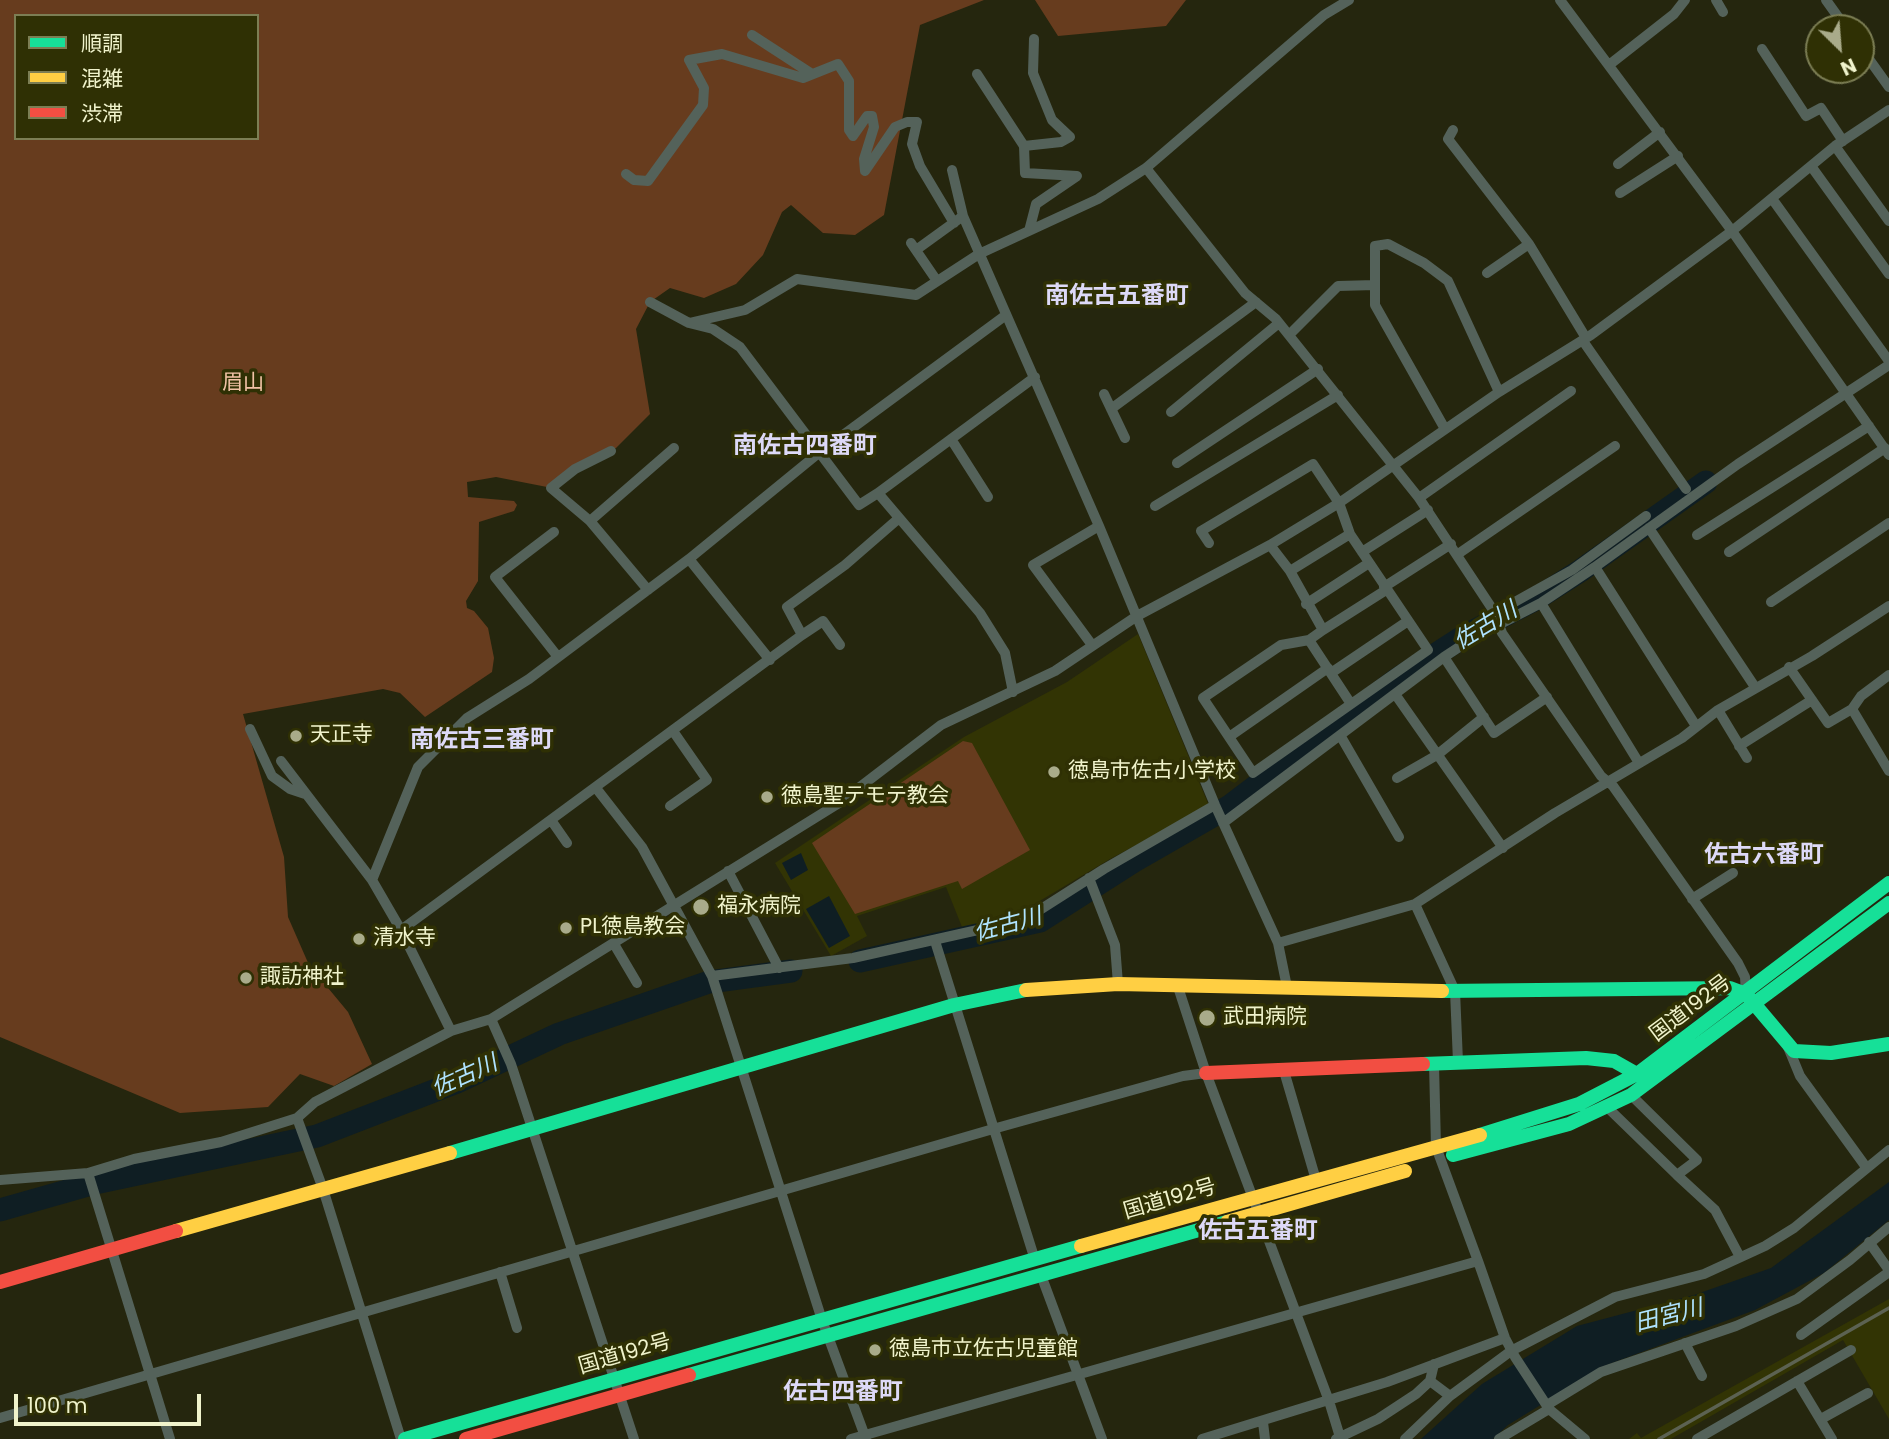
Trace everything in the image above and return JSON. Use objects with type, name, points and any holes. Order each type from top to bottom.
[{"type":"main road","name":"国道192号","points":[[466,1439],[619,1394],[1035,1259],[1315,1180],[1569,1124],[1631,1095],[1889,883]]},
{"type":"main road","name":"国道192号","points":[[403,1439],[614,1379],[1041,1275],[1258,1212],[1579,1104],[1637,1074],[1889,903]]},
{"type":"main road","points":[[0,1282],[954,1005],[1013,991],[1118,984],[1455,991],[1730,988],[1751,999],[1788,1047],[1815,1054],[1857,1051],[1889,1044]]},
{"type":"main road","points":[[1206,1073],[1602,1059],[1614,1061],[1637,1074]]},
{"type":"street","points":[[690,323],[746,310],[797,279],[916,295],[979,254],[1098,200],[1146,168],[1314,22],[1349,0]]},
{"type":"street","points":[[1560,0],[1678,156],[1887,451],[1730,552]]},
{"type":"street","points":[[1609,65],[1674,14],[1685,0]]},
{"type":"street","points":[[1716,0],[1723,12]]},
{"type":"street","points":[[752,35],[812,74]]},
{"type":"street","points":[[1024,146],[1061,142],[1070,136],[1052,120],[1033,73],[1034,39]]},
{"type":"street","points":[[1762,49],[1806,117],[1821,108],[1839,144],[1889,221]]},
{"type":"street","points":[[626,174],[634,180],[648,181],[702,105],[704,88],[689,60],[722,54],[803,78],[838,64],[849,82],[849,130],[853,136],[867,116],[872,116],[874,127],[865,170],[895,127],[907,122],[917,122],[912,144],[920,166],[979,254],[1035,377],[1219,814],[1278,943],[1287,987]]},
{"type":"street","points":[[1875,68],[1889,87]]},
{"type":"street","points":[[977,74],[1024,146],[1025,173],[1077,176],[1036,204],[1029,231]]},
{"type":"street","points":[[0,1180],[90,1177],[134,1159],[220,1142],[298,1118],[315,1102],[451,1031],[491,1019],[839,803],[930,731],[1055,671],[1137,616],[1270,545],[1339,503],[1499,392],[1584,340],[1773,200],[1839,144],[1889,110]]},
{"type":"street","points":[[1453,130],[1448,139],[1529,244],[1584,340],[1686,489]]},
{"type":"street","points":[[1618,163],[1660,132]]},
{"type":"street","points":[[1620,193],[1678,156]]},
{"type":"street","points":[[1811,166],[1889,274]]},
{"type":"street","points":[[1146,168],[1245,293],[1279,323],[1318,369],[1428,510],[1547,697],[1738,963],[1751,999]]},
{"type":"street","points":[[952,170],[958,220]]},
{"type":"street","points":[[1497,619],[1541,603],[1888,361],[1773,200]]},
{"type":"street","points":[[937,281],[913,247],[958,220]]},
{"type":"street","points":[[1445,429],[1375,306],[1375,246],[1388,244],[1424,263],[1448,281],[1499,392]]},
{"type":"street","points":[[1487,273],[1529,244]]},
{"type":"street","points":[[1289,335],[1338,286],[1375,285]]},
{"type":"street","points":[[650,302],[690,323],[713,329],[740,347],[859,505],[1035,377]]},
{"type":"street","points":[[1111,409],[1256,302]]},
{"type":"street","points":[[372,880],[418,766],[467,719],[558,657],[648,590],[820,452],[1006,315]]},
{"type":"street","points":[[1171,412],[1184,407],[1231,362],[1279,323]]},
{"type":"street","points":[[1231,362],[1240,372]]},
{"type":"street","points":[[1177,463],[1318,369]]},
{"type":"street","points":[[1419,498],[1572,391]]},
{"type":"street","points":[[1104,394],[1125,438]]},
{"type":"street","points":[[1155,506],[1338,395]]},
{"type":"street","points":[[1697,535],[1869,426]]},
{"type":"street","points":[[951,439],[988,498]]},
{"type":"street","points":[[1259,782],[1203,698],[1282,645],[1309,640],[1385,588],[1455,549],[1615,446]]},
{"type":"street","points":[[590,522],[674,448]]},
{"type":"street","points":[[611,451],[575,469],[551,488],[590,522],[648,590]]},
{"type":"street","points":[[714,980],[937,946],[1035,913],[1219,814],[1351,704],[1428,650],[1350,534],[1339,503],[1313,464],[1201,531],[1209,542]]},
{"type":"street","points":[[878,493],[980,613],[1005,653],[1013,692]]},
{"type":"street","points":[[1362,552],[1428,510]]},
{"type":"street","points":[[1259,782],[1340,735],[1497,619],[1572,570],[1646,516]]},
{"type":"street","points":[[802,635],[787,607],[845,565],[898,519]]},
{"type":"street","points":[[1771,602],[1889,523]]},
{"type":"street","points":[[1093,645],[1033,565],[1099,526]]},
{"type":"street","points":[[1649,528],[1755,687]]},
{"type":"street","points":[[554,532],[495,577],[558,657]]},
{"type":"street","points":[[1290,571],[1350,534]]},
{"type":"street","points":[[1270,545],[1290,571],[1306,604],[1323,630]]},
{"type":"street","points":[[689,559],[770,660]]},
{"type":"street","points":[[1306,604],[1368,563]]},
{"type":"street","points":[[1595,567],[1696,726]]},
{"type":"street","points":[[1541,603],[1639,763]]},
{"type":"street","points":[[1278,943],[1415,904],[1718,710],[1889,606]]},
{"type":"street","points":[[401,930],[823,621],[840,645]]},
{"type":"street","points":[[1229,737],[1408,621]]},
{"type":"street","points":[[1309,640],[1351,704]]},
{"type":"street","points":[[1444,657],[1494,733],[1547,697]]},
{"type":"street","points":[[1789,667],[1828,723],[1852,709],[1861,696],[1888,677]]},
{"type":"street","points":[[1395,694],[1503,848]]},
{"type":"street","points":[[1739,746],[1812,700]]},
{"type":"street","points":[[1852,709],[1889,771]]},
{"type":"street","points":[[1718,710],[1746,758]]},
{"type":"street","points":[[1397,778],[1437,755],[1483,717]]},
{"type":"street","points":[[250,729],[272,776],[290,789],[305,794]]},
{"type":"street","points":[[673,731],[707,780],[678,805]]},
{"type":"street","points":[[1340,735],[1399,837]]},
{"type":"street","points":[[281,761],[372,880],[401,930],[451,1031]]},
{"type":"street","points":[[596,788],[642,847],[714,980],[780,1192],[865,1437]]},
{"type":"street","points":[[551,820],[567,843]]},
{"type":"street","points":[[728,871],[779,968]]},
{"type":"street","points":[[1692,899],[1733,873]]},
{"type":"street","points":[[1093,884],[1115,944],[1118,984]]},
{"type":"street","points":[[1415,904],[1455,991],[1458,1062]]},
{"type":"street","points":[[614,944],[637,983]]},
{"type":"street","points":[[937,946],[1035,1259]]},
{"type":"street","points":[[1178,987],[1206,1073],[1329,1401],[1338,1438],[1378,1419],[1416,1394],[1430,1381],[1434,1364]]},
{"type":"street","points":[[491,1019],[509,1060],[533,1129],[634,1439]]},
{"type":"street","points":[[1788,1047],[1800,1076],[1866,1167]]},
{"type":"street","points":[[1434,1064],[1438,1153],[1505,1338],[1548,1407],[1585,1439]]},
{"type":"street","points":[[1284,1071],[1315,1180]]},
{"type":"street","points":[[0,1418],[993,1129],[1183,1076],[1206,1073]]},
{"type":"street","points":[[1631,1095],[1697,1160],[1678,1175]]},
{"type":"street","points":[[1608,1108],[1715,1210],[1740,1257]]},
{"type":"street","points":[[298,1118],[403,1439]]},
{"type":"street","points":[[1405,1439],[1450,1396],[1513,1354],[1615,1297],[1704,1274],[1794,1228],[1889,1150]]},
{"type":"street","points":[[90,1177],[170,1439]]},
{"type":"street","points":[[1499,1439],[1601,1372],[1736,1326],[1797,1298],[1889,1227]]},
{"type":"street","points":[[1801,1335],[1889,1271],[1870,1242]]},
{"type":"street","points":[[850,1439],[865,1437],[1478,1261]]},
{"type":"street","points":[[500,1272],[517,1328]]},
{"type":"street","points":[[1041,1275],[1102,1439]]},
{"type":"street","points":[[1202,1439],[1329,1401],[1505,1338]]},
{"type":"street","points":[[1685,1343],[1702,1376]]},
{"type":"street","points":[[1697,1439],[1851,1350]]},
{"type":"street","points":[[1430,1381],[1450,1396]]},
{"type":"street","points":[[1797,1381],[1832,1439]]},
{"type":"street","points":[[1821,1419],[1868,1393]]},
{"type":"street","points":[[1263,1422],[1265,1439]]},
{"type":"shaded area","name":"徳島市佐古小学校","points":[[1138,634],[1209,806],[1110,859],[1033,905],[964,932],[946,887],[857,916],[867,936],[831,956],[775,863],[964,737],[1067,682]]},
{"type":"shaded area","points":[[1889,1299],[1889,1419],[1843,1340],[1671,1439],[1629,1439],[1637,1433],[1641,1438]]},
{"type":"green space","name":"眉山","points":[[0,0],[984,0],[920,25],[884,215],[855,235],[823,233],[791,205],[782,212],[763,255],[736,284],[704,298],[670,288],[650,302],[636,329],[650,414],[616,448],[587,459],[547,487],[496,477],[467,482],[468,497],[514,501],[517,505],[514,511],[479,522],[478,581],[466,601],[467,608],[474,611],[488,628],[494,658],[492,672],[425,717],[400,693],[383,689],[243,714],[284,857],[288,917],[309,965],[348,1012],[372,1064],[334,1086],[300,1074],[268,1107],[180,1113],[0,1037]]},
{"type":"green space","points":[[1035,0],[1186,0],[1166,26],[1058,36]]},
{"type":"green space","points":[[963,741],[972,743],[1030,850],[962,889],[958,881],[855,914],[812,843]]},
{"type":"water","points":[[801,853],[808,870],[791,880],[782,863]]},
{"type":"water","points":[[829,896],[850,936],[829,948],[806,909]]},
{"type":"water","name":"田宮川","points":[[1889,1182],[1889,1220],[1824,1273],[1755,1310],[1604,1366],[1508,1425],[1493,1439],[1421,1439],[1482,1384],[1577,1326],[1694,1295],[1771,1268]]},
{"type":"waterway","name":"佐古川","points":[[860,961],[1040,921],[1134,861],[1230,806],[1396,680],[1466,635],[1536,599],[1580,571],[1706,482]]},
{"type":"waterway","name":"佐古川","points":[[0,1210],[95,1183],[317,1136],[457,1082],[559,1034],[709,982],[791,971]]},
{"type":"railway","points":[[1659,1439],[1889,1308]]},
{"type":"traffic: fast","points":[[1480,1135],[1579,1104],[1637,1074],[1889,883]]},
{"type":"traffic: fast","points":[[1453,1155],[1569,1124],[1631,1095],[1889,903]]},
{"type":"traffic: fast","points":[[1442,991],[1730,988],[1746,994],[1794,1051],[1831,1053],[1889,1044]]},
{"type":"traffic: fast","points":[[450,1153],[954,1005],[1026,990]]},
{"type":"traffic: fast","points":[[1423,1064],[1586,1058],[1614,1061],[1637,1074]]},
{"type":"traffic: fast","points":[[689,1375],[1227,1222]]},
{"type":"traffic: fast","points":[[405,1439],[1081,1246]]},
{"type":"traffic: slow","points":[[1026,990],[1118,984],[1442,991]]},
{"type":"traffic: slow","points":[[1081,1246],[1480,1135]]},
{"type":"traffic: slow","points":[[176,1231],[450,1153]]},
{"type":"traffic: slow","points":[[1227,1222],[1405,1171]]},
{"type":"traffic: jam","points":[[1206,1073],[1423,1064]]},
{"type":"traffic: jam","points":[[0,1282],[176,1231]]},
{"type":"traffic: jam","points":[[466,1439],[689,1375]]},
{"type":"place","name":"天正寺","points":[[296,736]]},
{"type":"place","name":"徳島市佐古小学校","points":[[1054,772]]},
{"type":"place","name":"徳島聖テモテ教会","points":[[767,797]]},
{"type":"place","name":"福永病院","points":[[701,907]]},
{"type":"place","name":"PL徳島教会","points":[[566,928]]},
{"type":"place","name":"清水寺","points":[[359,939]]},
{"type":"place","name":"諏訪神社","points":[[246,978]]},
{"type":"place","name":"武田病院","points":[[1207,1018]]},
{"type":"place","name":"徳島市立佐古児童館","points":[[875,1350]]},
{"type":"district","name":"南佐古五番町","points":[[1117,297]]},
{"type":"district","name":"南佐古四番町","points":[[805,447]]},
{"type":"district","name":"南佐古三番町","points":[[482,741]]},
{"type":"district","name":"佐古六番町","points":[[1764,856]]},
{"type":"district","name":"佐古五番町","points":[[1258,1232]]},
{"type":"district","name":"佐古四番町","points":[[843,1393]]}]
